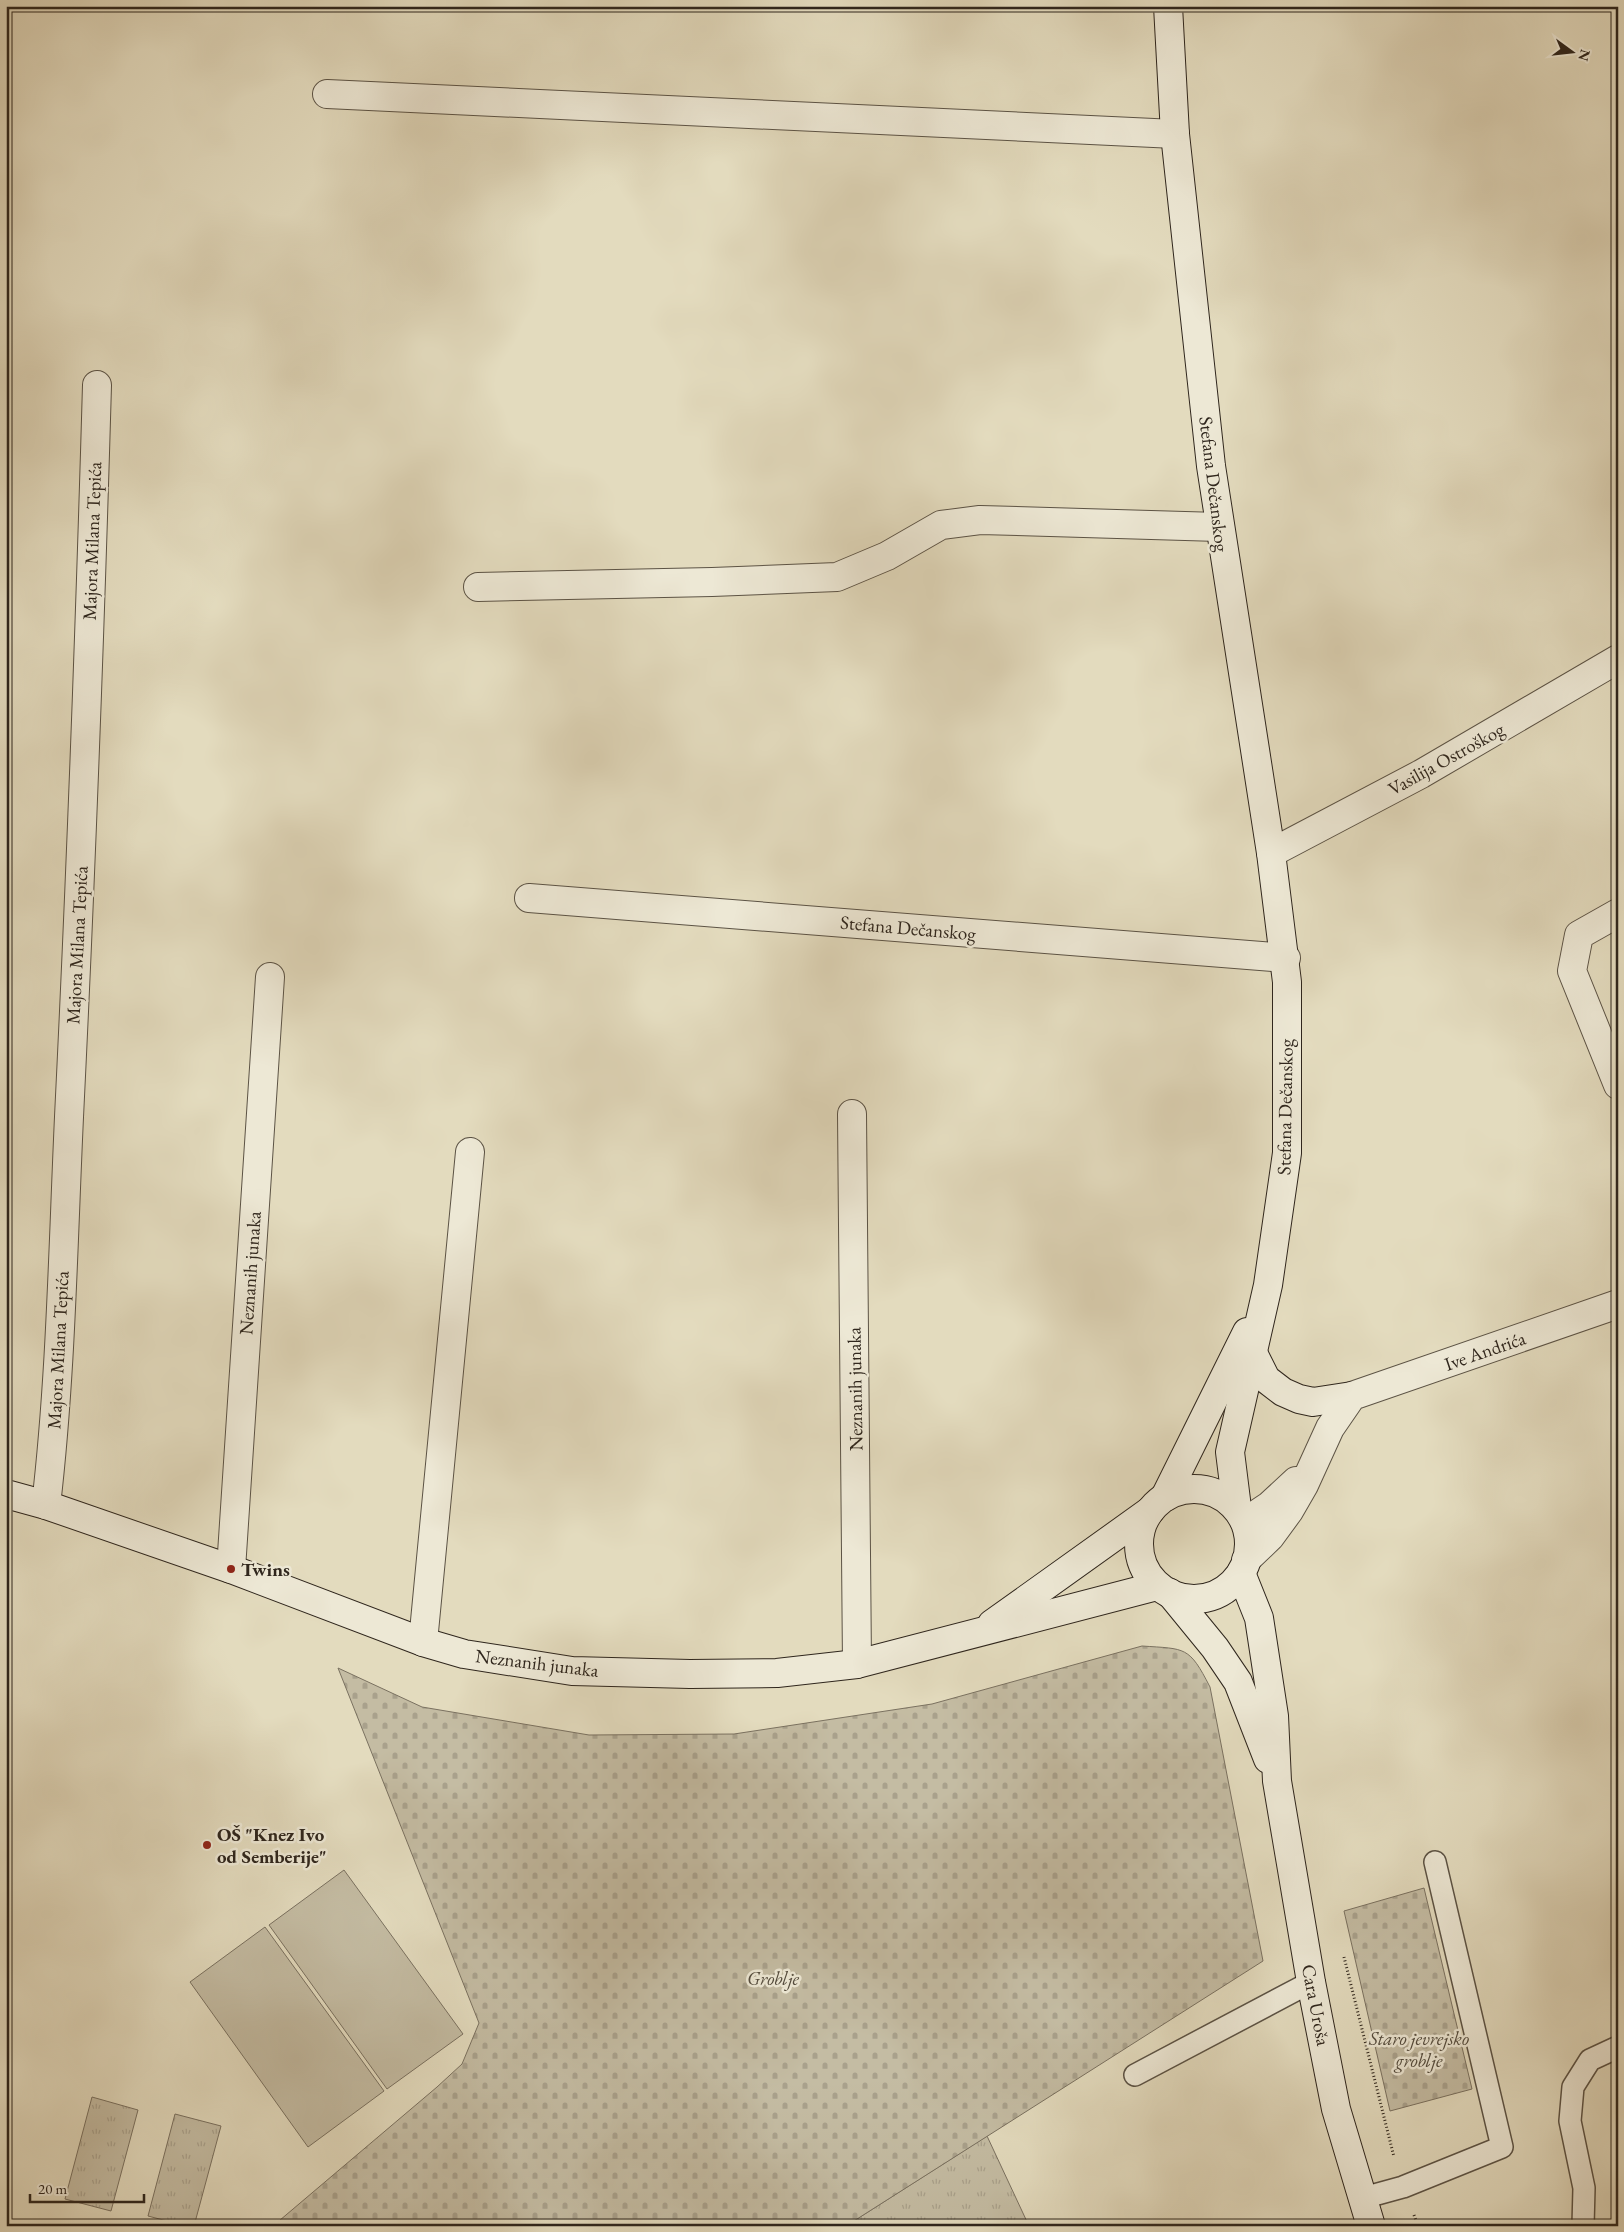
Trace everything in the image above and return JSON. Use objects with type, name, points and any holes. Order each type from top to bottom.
[{"type":"street","name":"Stefana Dečanskog","points":[[1168,6],[1174,134],[1219,527],[1286,958],[1287,1153],[1268,1285]]},
{"type":"street","points":[[326,94],[1174,134]]},
{"type":"street","name":"Majora Milana Tepića","points":[[46,1505],[53,1442],[71,1086],[86,747],[97,386]]},
{"type":"street","points":[[478,587],[712,582],[837,577],[887,556],[941,525],[980,520],[1219,527]]},
{"type":"street","name":"Vasilija Ostroškog","points":[[1270,853],[1421,774],[1618,659]]},
{"type":"street","name":"Stefana Dečanskog","points":[[529,898],[1286,958]]},
{"type":"street","points":[[1618,912],[1579,934],[1572,971],[1618,1085]]},
{"type":"street","name":"Neznanih junaka","points":[[231,1569],[270,977]]},
{"type":"street","name":"Neznanih junaka","points":[[852,1114],[857,1664]]},
{"type":"street","points":[[423,1642],[470,1152]]},
{"type":"street","points":[[1268,1285],[1230,1452],[1241,1515],[1249,1547],[1244,1567],[1259,1618],[1274,1716],[1277,1781]]},
{"type":"street","points":[[1268,1285],[1192,1445],[1141,1532],[1140,1555],[1146,1570],[1215,1648],[1238,1682],[1277,1781]]},
{"type":"street","name":"Ive Andrića","points":[[1254,1353],[1266,1379],[1282,1392],[1312,1402],[1352,1396],[1618,1304]]},
{"type":"street","points":[[1163,1590],[1196,1599],[1209,1597],[1227,1587],[1270,1537],[1289,1511],[1304,1485],[1330,1428],[1352,1396]]},
{"type":"street","points":[[1241,1515],[1269,1506],[1293,1485],[1318,1451]]},
{"type":"street","points":[[979,1634],[1180,1490],[1196,1488],[1211,1491],[1225,1498],[1241,1515]]},
{"type":"street","name":"Neznanih junaka","points":[[6,1494],[46,1505],[231,1569],[423,1642],[464,1654],[572,1671],[690,1674],[776,1673],[857,1664],[1163,1590]]},
{"type":"street","name":"Cara Uroša","points":[[1277,1781],[1311,1982],[1336,2109],[1371,2226]]},
{"type":"lane","points":[[1363,2198],[1403,2187],[1502,2147],[1435,1862]]},
{"type":"lane","points":[[1136,2075],[1311,1982]]},
{"type":"lane","points":[[1583,2226],[1584,2188],[1570,2121],[1572,2088],[1590,2060],[1618,2047]]},
{"type":"path","points":[[1342,1950],[1382,2114],[1403,2187],[1418,2226]]},
{"type":"green space","name":"Groblje","points":[[1142,1646],[1177,1649],[1185,1652],[1197,1664],[1210,1687],[1263,1961],[846,2226],[273,2226],[462,2064],[479,2023],[338,1668],[422,1707],[589,1735],[734,1734],[932,1704]]},
{"type":"green space","points":[[344,1870],[463,2034],[387,2089],[269,1925]]},
{"type":"green space","name":"Staro jevrejsko groblje","points":[[1424,1888],[1472,2089],[1390,2111],[1344,1911]]},
{"type":"green space","points":[[265,1927],[384,2091],[308,2147],[190,1982]]},
{"type":"green space","points":[[92,2097],[138,2110],[111,2211],[65,2199]]},
{"type":"green space","points":[[175,2114],[221,2126],[194,2226],[186,2226],[148,2216]]},
{"type":"green space","points":[[987,2136],[1029,2226],[846,2226]]},
{"type":"place","name":"Twins","points":[[231,1569]]},
{"type":"place","name":"OŠ \"Knez Ivo od Semberije\"","points":[[207,1845]]}]
